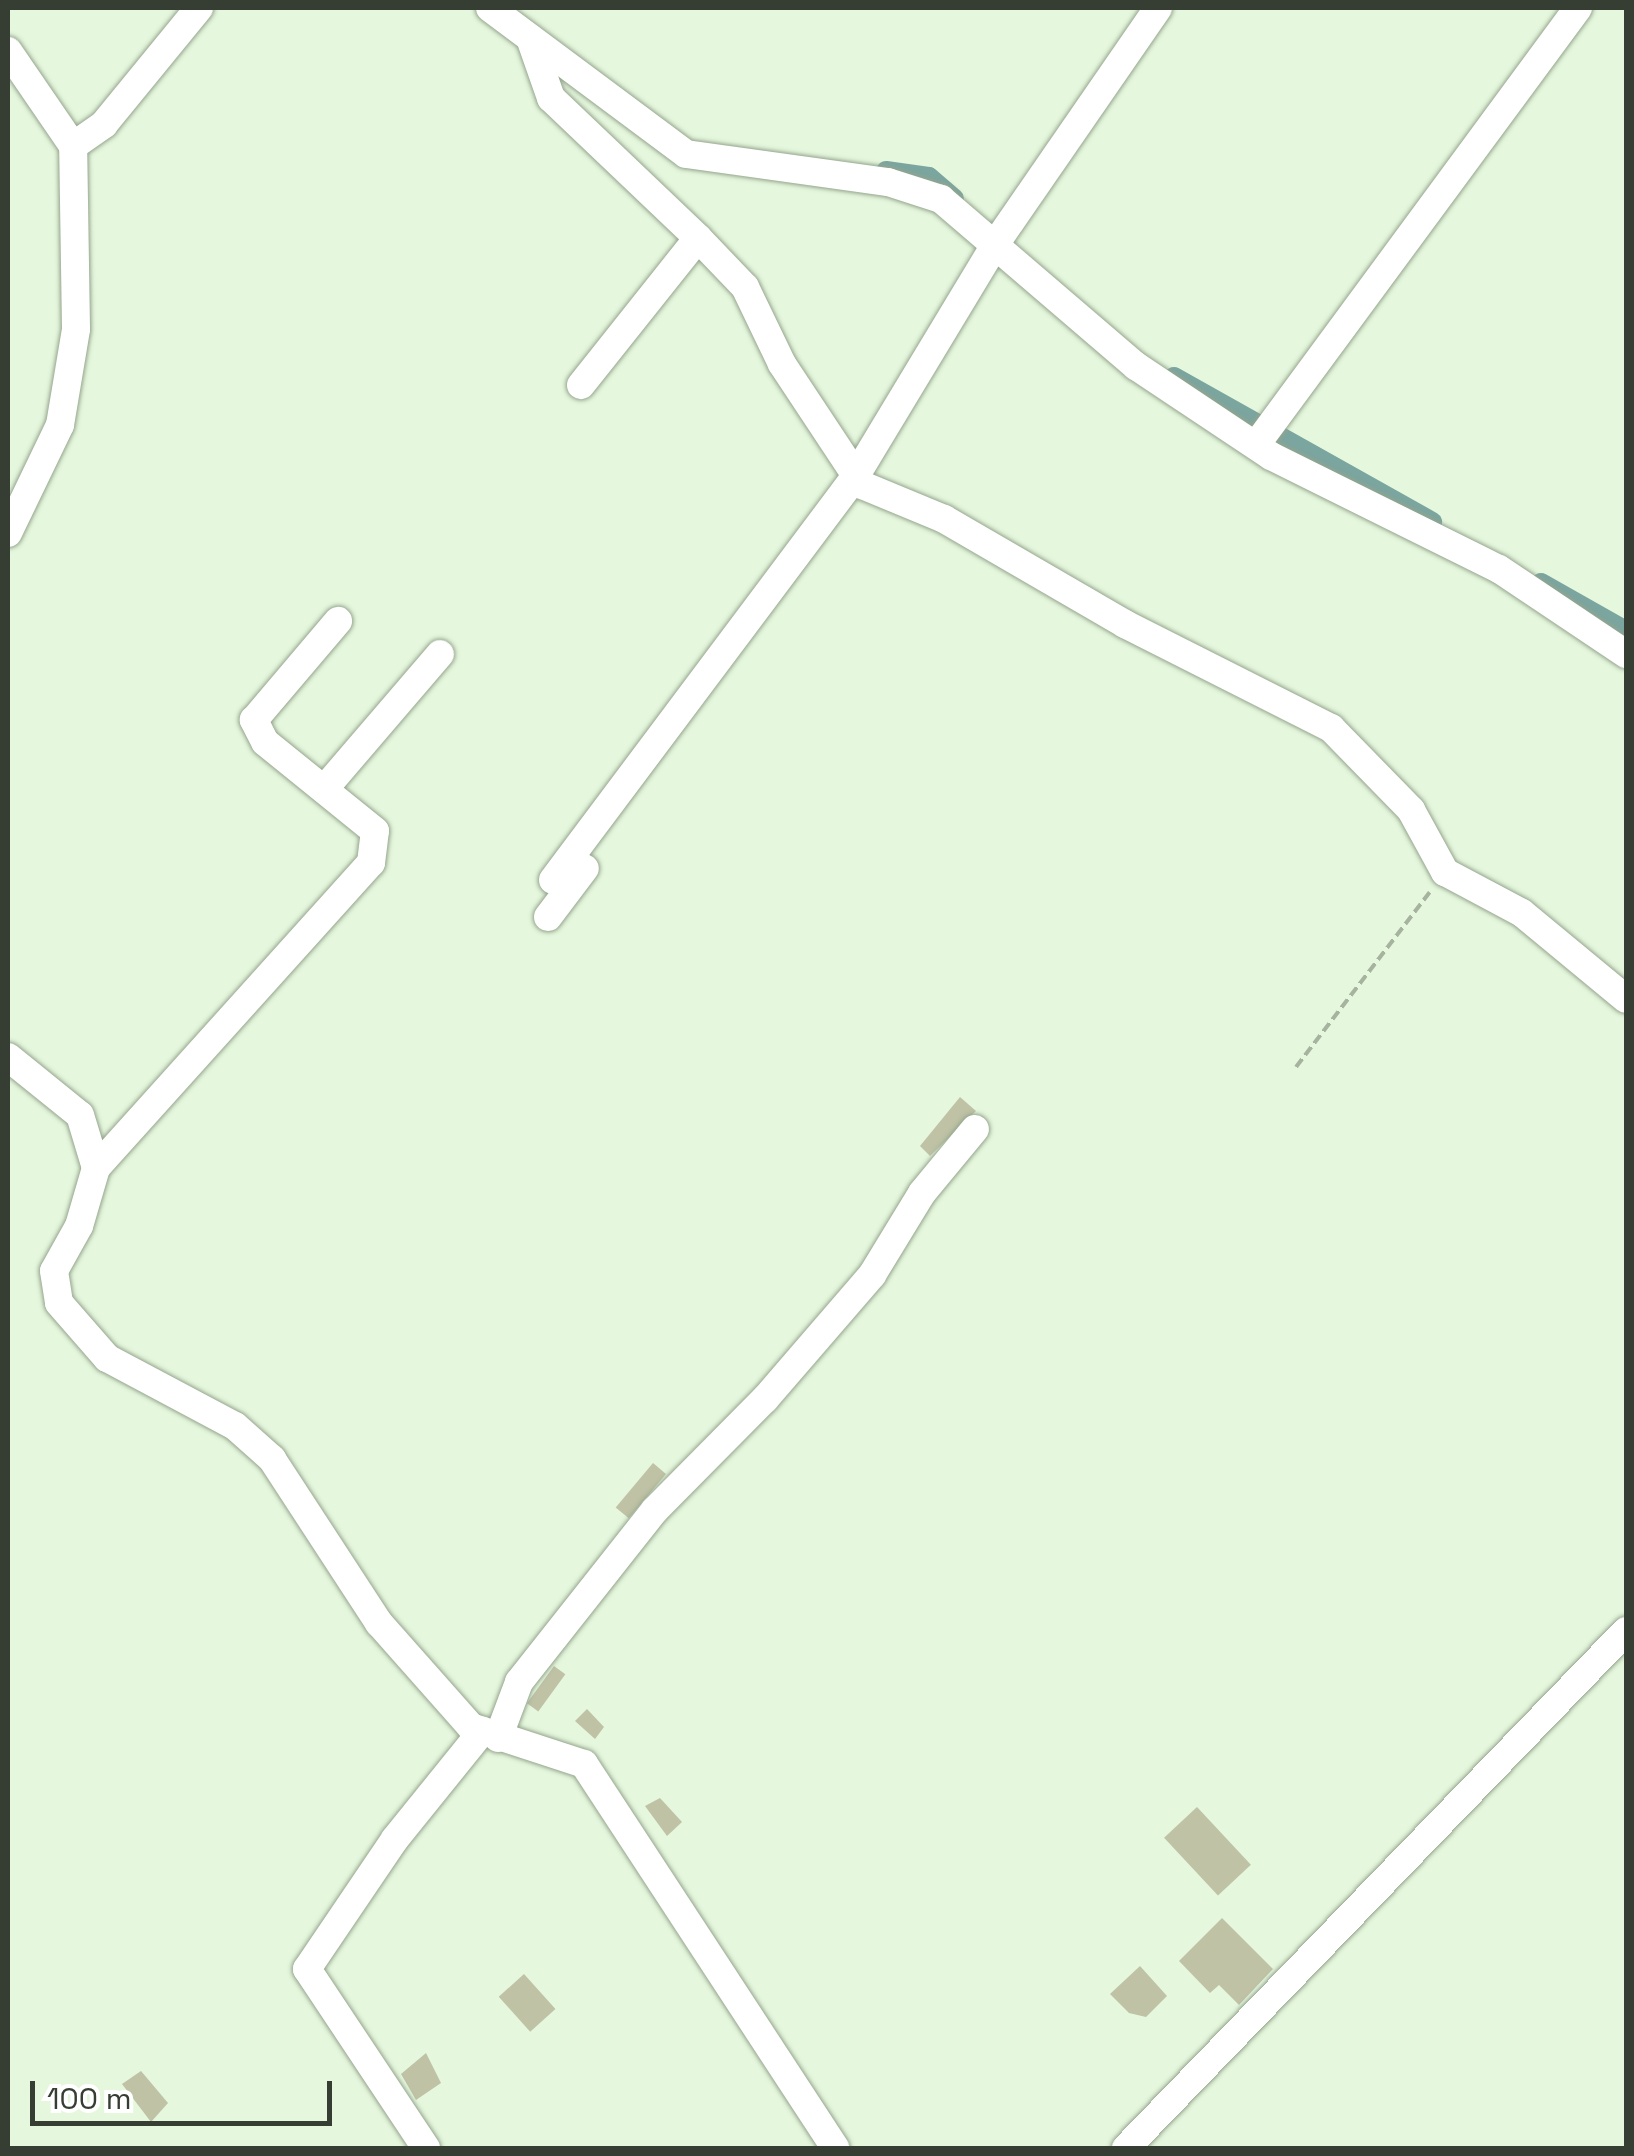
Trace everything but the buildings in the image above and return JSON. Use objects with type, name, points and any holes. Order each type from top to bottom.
[{"type":"street","points":[[73,146],[104,124],[199,8]]},
{"type":"street","points":[[490,8],[686,154],[888,182],[942,199],[1136,366],[1256,444],[1499,570],[1626,654]]},
{"type":"street","points":[[553,880],[856,477],[996,242],[1158,8]]},
{"type":"street","points":[[1256,444],[1578,8]]},
{"type":"street","points":[[529,37],[551,98],[745,287],[782,364],[856,477],[1331,728],[1411,810],[1445,872],[1522,914],[1626,999]]},
{"type":"street","points":[[8,51],[73,146],[76,329],[60,425],[8,533]]},
{"type":"street","points":[[581,385],[698,238]]},
{"type":"street","points":[[338,621],[254,720],[264,742],[326,787],[374,831],[371,862],[96,1168],[80,1226],[54,1271],[58,1303],[107,1358],[235,1426],[272,1459],[379,1623],[471,1726],[584,1764],[835,2148]]},
{"type":"street","points":[[326,787],[440,654]]},
{"type":"street","points":[[548,917],[674,751],[675,722]]},
{"type":"street","points":[[8,1058],[80,1116],[96,1168]]},
{"type":"street","points":[[426,2148],[307,1969],[394,1839],[490,1734],[532,1666],[655,1510],[765,1399],[872,1275],[922,1192],[975,1128]]},
{"type":"street","points":[[1126,2148],[1626,1631]]},
{"type":"path","points":[[1296,1068],[1445,872]]},
{"type":"waterway","points":[[886,171],[929,177],[954,199]]},
{"type":"waterway","points":[[1174,377],[1432,522]]},
{"type":"waterway","points":[[1541,583],[1626,631]]}]
